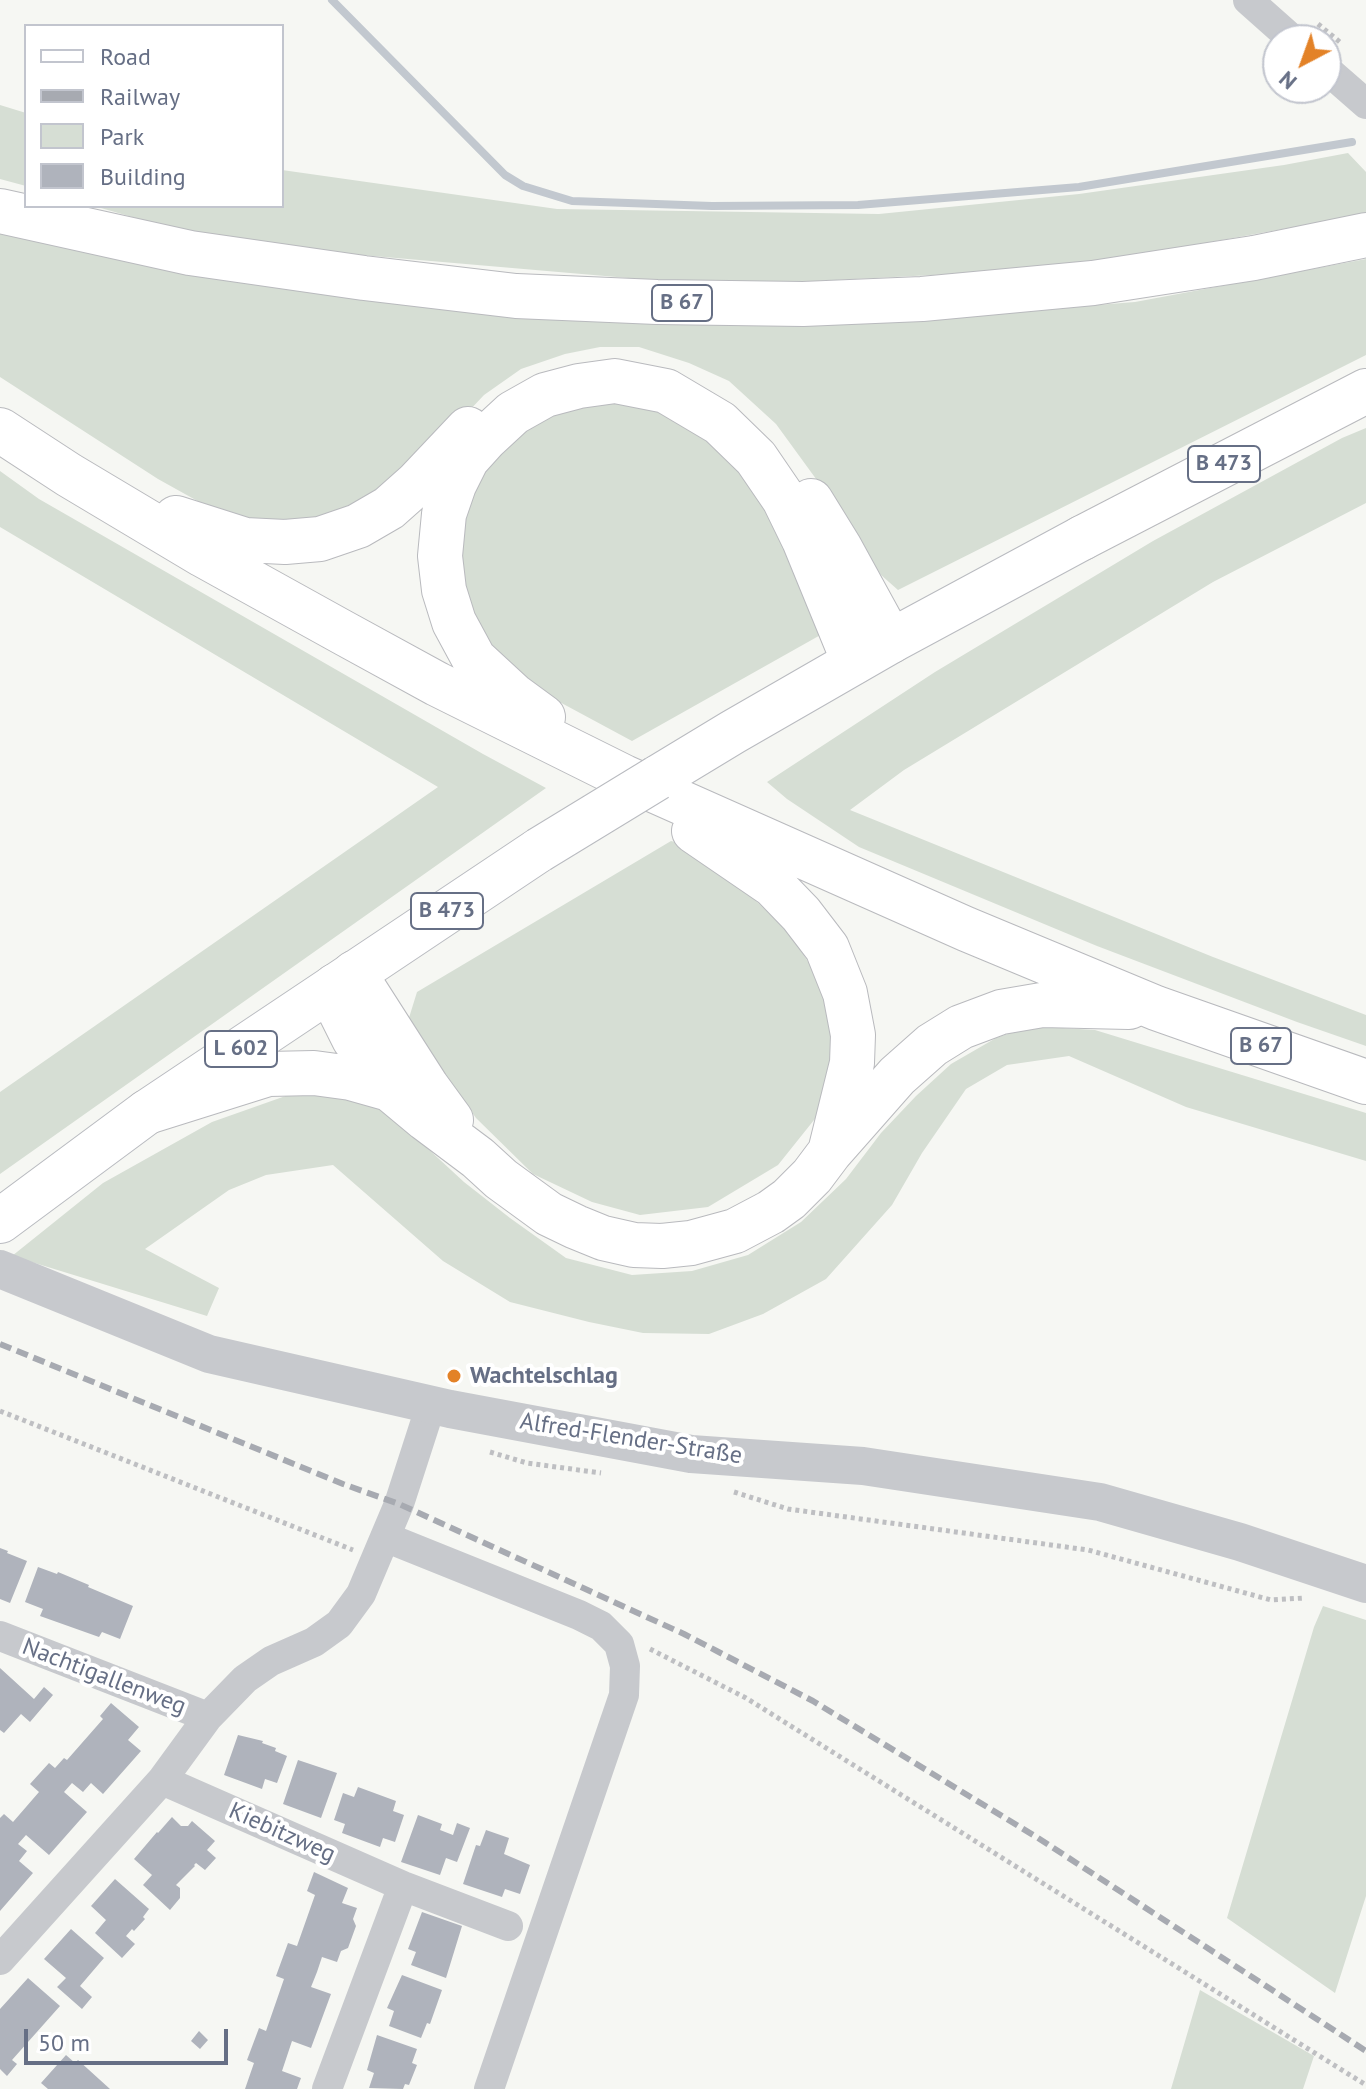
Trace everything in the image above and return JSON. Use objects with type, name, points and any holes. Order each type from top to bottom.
[{"type":"main road","name":"B 67","points":[[0,211],[190,253],[364,278],[516,296],[657,302],[803,304],[922,299],[1093,283],[1254,258],[1366,235]]},
{"type":"main road","points":[[69,475],[190,524],[245,540],[285,542],[320,539],[358,526],[389,508],[493,404],[531,381],[576,365],[621,363],[675,374],[722,398],[774,447],[840,548],[891,641]]},
{"type":"main road","points":[[830,1152],[852,1063],[853,1035],[845,993],[827,948],[773,885],[650,800],[624,777],[513,695],[474,659],[454,622],[444,590],[440,556],[444,514],[454,485],[467,459],[486,438],[513,413],[545,395],[615,381],[666,391],[720,423],[756,458],[784,499],[804,540],[854,662]]},
{"type":"main road","name":"B 473","points":[[344,979],[539,850],[854,662],[1082,538],[1366,391]]},
{"type":"main road","name":"B 67","points":[[0,430],[203,555],[437,684],[624,777],[966,929],[1156,1008],[1366,1082]]},
{"type":"main road","points":[[344,979],[341,1013],[354,1039],[390,1089],[525,1198],[563,1220],[603,1238],[634,1245],[662,1246],[714,1238],[754,1222],[789,1199],[897,1076],[932,1045],[961,1027],[1001,1012],[1042,1005],[1156,1008]]},
{"type":"main road","points":[[344,979],[478,1158]]},
{"type":"main road","name":"L 602","points":[[0,1221],[147,1112],[344,979]]},
{"type":"main road","points":[[147,1112],[268,1074],[314,1073],[351,1078],[390,1089]]},
{"type":"street","points":[[1248,0],[1293,24]]},
{"type":"street","points":[[1342,68],[1366,104]]},
{"type":"street","name":"Alfred-Flender-Straße","points":[[0,1269],[209,1354],[431,1405],[691,1454],[863,1466],[1100,1502],[1225,1537],[1366,1584]]},
{"type":"street","points":[[0,1960],[162,1780],[208,1717],[245,1679],[271,1661],[314,1642],[339,1624],[361,1594],[399,1504],[431,1405]]},
{"type":"street","points":[[380,1548],[579,1615],[601,1626],[619,1644],[625,1666],[624,1695],[489,2089]]},
{"type":"street","name":"Nachtigallenweg","points":[[0,1636],[208,1717]]},
{"type":"street","name":"Kiebitzweg","points":[[162,1780],[403,1886],[508,1926]]},
{"type":"street","points":[[327,2089],[403,1886]]},
{"type":"path","points":[[0,1411],[380,1548]]},
{"type":"path","points":[[619,1644],[655,1650],[746,1698],[1366,2085]]},
{"type":"green space","points":[[0,105],[24,112],[24,185],[0,179]]},
{"type":"green space","points":[[1348,153],[1366,172],[1366,214],[1067,268],[721,286],[222,243],[101,208],[284,208],[284,170],[557,209],[879,214],[1079,194]]},
{"type":"green space","points":[[0,224],[943,317],[1135,302],[1366,259],[1366,355],[898,590],[881,575],[776,424],[729,381],[689,363],[639,347],[600,347],[565,354],[521,369],[484,395],[422,466],[334,524],[237,523],[158,479],[0,377]]},
{"type":"green space","points":[[615,395],[676,414],[733,450],[784,517],[824,633],[632,741],[528,685],[501,663],[464,603],[457,554],[467,503],[478,473],[509,436],[553,408]]},
{"type":"green space","points":[[1366,428],[1366,503],[1213,582],[904,770],[850,810],[1213,957],[1366,1015],[1366,1046],[1097,946],[859,847],[767,782],[935,672],[1153,541],[1342,438]]},
{"type":"green space","points":[[0,471],[39,499],[546,788],[0,1174],[0,1092],[438,787],[0,527]]},
{"type":"green space","points":[[671,841],[686,845],[736,882],[788,931],[820,980],[830,1028],[832,1059],[818,1115],[778,1165],[708,1207],[640,1215],[592,1202],[533,1174],[476,1118],[408,1021],[417,992]]},
{"type":"green space","points":[[1031,1026],[1095,1030],[1366,1113],[1366,1161],[1186,1107],[1069,1056],[1007,1065],[966,1089],[922,1153],[892,1205],[826,1279],[763,1314],[709,1334],[643,1333],[510,1302],[443,1261],[333,1165],[266,1175],[229,1190],[145,1249],[219,1288],[207,1316],[12,1256],[103,1183],[212,1122],[294,1093],[341,1092],[386,1110],[464,1182],[566,1258],[632,1275],[692,1271],[748,1255],[801,1222],[846,1179],[881,1133],[916,1096],[951,1064],[996,1038]]},
{"type":"green space","points":[[1323,1606],[1366,1620],[1366,1896],[1335,1993],[1227,1918],[1314,1627]]},
{"type":"green space","points":[[1200,1990],[1314,2056],[1303,2089],[1171,2089]]},
{"type":"building","points":[[0,1548],[27,1561],[10,1603],[0,1599]]},
{"type":"building","points":[[38,1567],[58,1572],[133,1606],[120,1639],[102,1632],[99,1637],[40,1616],[43,1609],[25,1602]]},
{"type":"building","points":[[0,1668],[34,1699],[44,1687],[53,1695],[30,1722],[21,1714],[4,1733],[0,1730]]},
{"type":"building","points":[[111,1703],[139,1727],[128,1740],[141,1751],[103,1794],[91,1783],[83,1792],[72,1783],[64,1792],[87,1812],[49,1855],[26,1835],[18,1844],[27,1851],[19,1861],[33,1873],[0,1911],[0,1818],[4,1814],[13,1822],[39,1792],[30,1784],[49,1763],[55,1768],[64,1758],[67,1760],[103,1719],[100,1716]]},
{"type":"building","points":[[238,1735],[263,1741],[287,1756],[277,1783],[265,1779],[262,1789],[224,1775]]},
{"type":"building","points":[[298,1760],[337,1773],[321,1818],[283,1804]]},
{"type":"building","points":[[358,1787],[396,1801],[393,1811],[404,1815],[395,1842],[383,1838],[380,1847],[342,1833],[345,1824],[334,1820],[343,1793],[354,1797]]},
{"type":"building","points":[[418,1815],[442,1824],[440,1830],[453,1835],[457,1823],[470,1828],[457,1862],[446,1858],[440,1875],[401,1862]]},
{"type":"building","points":[[172,1817],[181,1826],[188,1826],[192,1821],[215,1841],[207,1850],[216,1858],[205,1870],[196,1863],[176,1885],[180,1888],[180,1898],[170,1910],[143,1885],[152,1875],[134,1859]]},
{"type":"building","points":[[486,1830],[509,1838],[504,1854],[530,1865],[520,1894],[505,1889],[502,1897],[463,1884],[476,1845],[480,1846]]},
{"type":"building","points":[[314,1872],[348,1888],[342,1903],[357,1908],[353,1919],[356,1926],[348,1948],[341,1951],[337,1962],[322,1957],[311,1987],[331,1994],[311,2048],[292,2041],[282,2071],[301,2078],[297,2089],[245,2089],[254,2063],[247,2060],[259,2028],[266,2031],[284,1979],[276,1976],[288,1943],[297,1946],[315,1895],[307,1891]]},
{"type":"building","points":[[115,1879],[149,1909],[143,1917],[145,1919],[126,1936],[135,1944],[122,1958],[95,1933],[106,1920],[91,1906]]},
{"type":"building","points":[[422,1912],[462,1926],[446,1978],[411,1965],[416,1952],[408,1949]]},
{"type":"building","points":[[71,1929],[104,1958],[80,1986],[92,1997],[82,2009],[57,1987],[66,1978],[44,1959]]},
{"type":"building","points":[[402,1975],[442,1990],[430,2024],[427,2023],[421,2038],[389,2026],[394,2011],[387,2008]]},
{"type":"building","points":[[28,1978],[60,2006],[12,2060],[17,2064],[7,2076],[0,2069],[0,2009]]},
{"type":"building","points":[[199,2031],[208,2040],[200,2049],[191,2041]]},
{"type":"building","points":[[377,2035],[417,2049],[412,2063],[417,2065],[409,2085],[405,2084],[403,2089],[369,2088],[374,2073],[367,2070]]},
{"type":"building","points":[[66,2055],[75,2063],[78,2060],[110,2089],[48,2089],[41,2083]]},
{"type":"waterway","points":[[332,0],[505,175],[523,186],[572,201],[712,206],[858,205],[1079,187],[1352,142]]},
{"type":"railway","points":[[0,1344],[399,1504],[684,1634],[813,1701],[1038,1838],[1366,2051]]},
{"type":"place","name":"Wachtelschlag","points":[[454,1376]]}]
